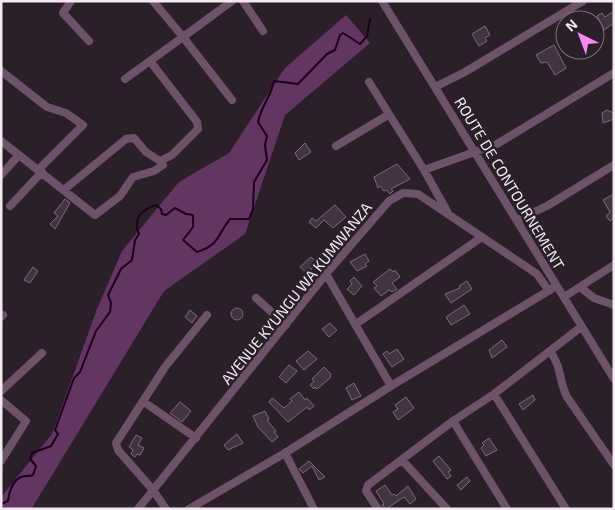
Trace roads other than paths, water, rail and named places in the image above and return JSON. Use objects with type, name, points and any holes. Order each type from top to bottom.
[{"type":"street","points":[[71,1],[63,13],[90,42]]},
{"type":"street","points":[[153,1],[232,100]]},
{"type":"street","points":[[125,79],[232,1]]},
{"type":"street","points":[[243,1],[263,31]]},
{"type":"street","name":"ROUTE DE CONTOURNEMENT","points":[[382,1],[614,379]]},
{"type":"street","points":[[435,87],[465,72],[583,1]]},
{"type":"street","points":[[64,189],[126,139],[134,138],[146,152],[160,161],[172,155],[198,129],[197,122],[150,61]]},
{"type":"street","points":[[1,71],[47,107],[66,113],[83,125],[10,206]]},
{"type":"street","points":[[424,170],[496,144],[614,73]]},
{"type":"street","points":[[369,82],[424,170],[448,213]]},
{"type":"street","points":[[336,146],[388,115]]},
{"type":"street","points":[[1,141],[95,214],[120,196],[133,177],[154,171],[163,165]]},
{"type":"street","points":[[1,175],[19,155]]},
{"type":"street","points":[[517,220],[547,206],[614,165]]},
{"type":"street","name":"AVENUE KYUNGU WA KUMWANZA","points":[[138,509],[326,274],[389,201],[398,195],[409,192],[418,194],[448,213],[537,274],[549,291]]},
{"type":"street","points":[[356,324],[482,237]]},
{"type":"street","points":[[564,297],[614,266]]},
{"type":"street","points":[[326,274],[391,386]]},
{"type":"street","points":[[189,509],[557,286]]},
{"type":"street","points":[[580,287],[594,298],[614,305]]},
{"type":"street","points":[[256,298],[286,324]]},
{"type":"street","points":[[166,509],[154,490],[116,447],[165,367],[207,315]]},
{"type":"street","points":[[378,509],[366,488],[453,421],[494,394],[582,327]]},
{"type":"street","points":[[550,351],[560,368],[563,389],[567,397],[614,465]]},
{"type":"street","points":[[1,391],[42,352]]},
{"type":"street","points":[[494,394],[566,509]]},
{"type":"street","points":[[1,400],[26,421],[1,461]]},
{"type":"street","points":[[144,402],[196,438]]},
{"type":"street","points":[[453,421],[507,509]]},
{"type":"street","points":[[284,453],[314,509]]},
{"type":"street","points":[[402,460],[447,509]]},
{"type":"waterway","points":[[1,504],[8,501],[15,481],[23,476],[33,475],[36,466],[30,459],[32,453],[51,446],[58,434],[55,430],[74,378],[80,372],[96,331],[110,312],[111,303],[108,295],[121,269],[132,260],[135,240],[139,234],[137,224],[140,215],[146,209],[156,205],[161,209],[162,214],[166,215],[175,208],[186,214],[193,215],[193,227],[183,240],[197,252],[214,243],[230,219],[249,219],[253,209],[254,182],[267,160],[265,145],[267,136],[258,122],[274,81],[298,84],[327,54],[335,50],[340,35],[343,33],[360,44],[367,36],[370,19]]}]
